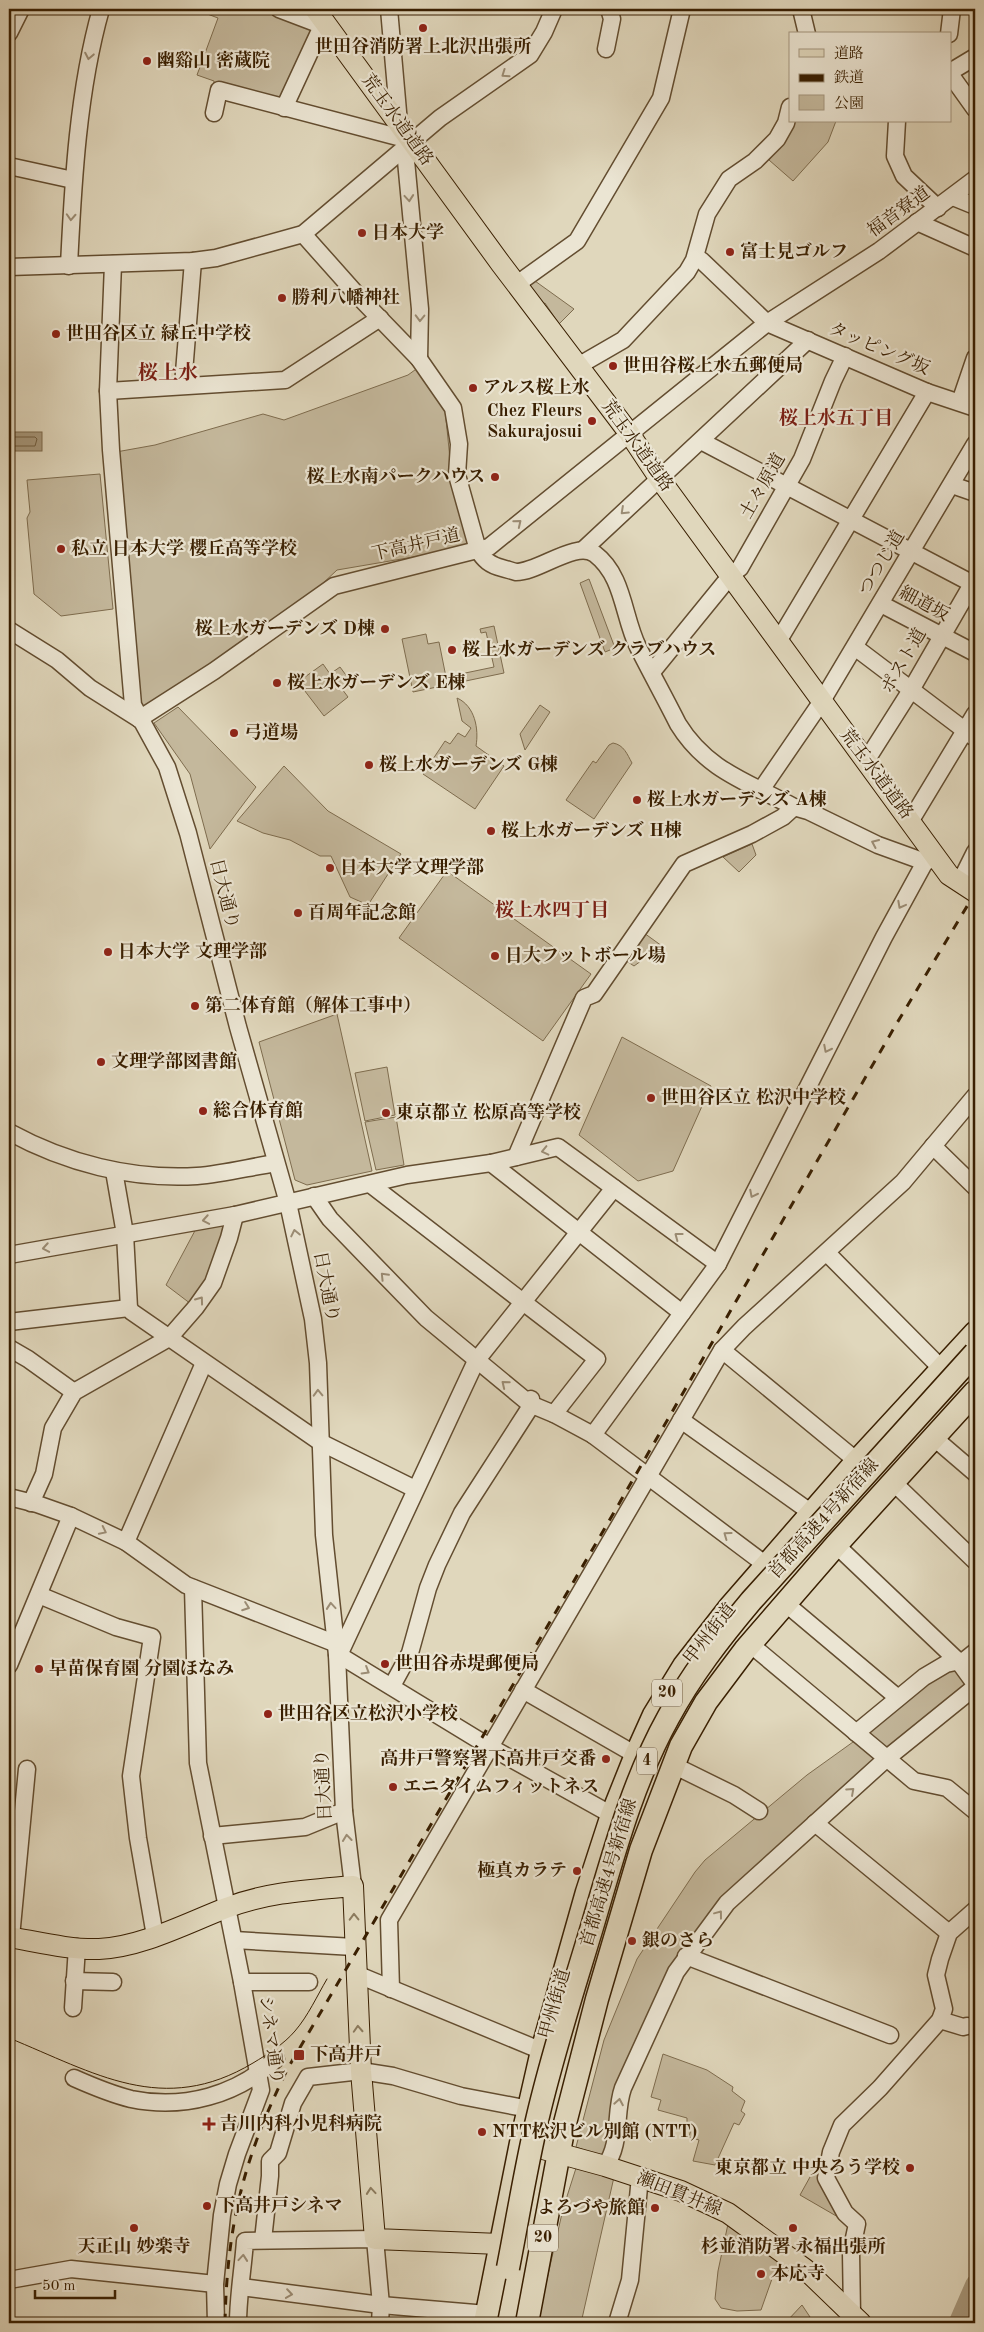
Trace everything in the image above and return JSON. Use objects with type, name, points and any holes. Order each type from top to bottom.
[{"type":"highway","name":"甲州街道","points":[[490,2320],[500,2244],[520,2143],[542,2051],[587,1892],[612,1816],[654,1715],[684,1666],[766,1564],[813,1514],[857,1461],[975,1333]]},
{"type":"highway","name":"首都高速4号新宿線","points":[[490,2320],[538,2117],[615,1846],[647,1760],[664,1726],[690,1681],[717,1642],[751,1601],[975,1353]]},
{"type":"highway","name":"首都高速4号新宿線","points":[[512,2323],[551,2120],[569,2051],[628,1851],[660,1766],[680,1725],[728,1650],[762,1607],[975,1373]]},
{"type":"highway","name":"20","points":[[527,2323],[597,1999],[641,1850],[673,1765],[706,1702],[750,1644],[836,1545],[975,1392]]},
{"type":"highway","name":"4","points":[[519,2323],[522,2271]]},
{"type":"main road","name":"荒玉水道道路","points":[[322,21],[400,123],[409,145],[629,433],[822,701],[911,820],[931,860],[949,875],[968,887]]},
{"type":"main road","points":[[10,1937],[77,1948],[115,1947],[155,1936],[226,1908],[276,1894],[353,1886],[360,2071],[375,2239],[500,2244]]},
{"type":"main road","name":"瀬田貫井線","points":[[520,2143],[640,2177],[680,2191],[728,2213],[805,2269],[859,2321]]},
{"type":"street","points":[[9,33],[21,9]]},
{"type":"street","points":[[69,266],[73,180],[88,61],[101,9]]},
{"type":"street","points":[[279,9],[322,21],[284,108]]},
{"type":"street","points":[[389,9],[400,123]]},
{"type":"street","points":[[9,267],[193,261],[216,258],[303,234],[440,118],[530,55],[544,32],[554,9]]},
{"type":"street","points":[[606,49],[612,19],[610,9]]},
{"type":"street","points":[[516,284],[578,241],[662,98],[682,9]]},
{"type":"street","points":[[801,9],[807,32]]},
{"type":"street","points":[[949,32],[952,9]]},
{"type":"street","points":[[952,72],[975,57]]},
{"type":"street","points":[[952,76],[975,109]]},
{"type":"street","points":[[214,113],[219,90],[409,145]]},
{"type":"street","points":[[578,366],[623,340],[686,272],[694,260],[707,214],[728,179],[755,161],[777,139],[786,123],[789,111]]},
{"type":"street","points":[[897,122],[895,156],[904,176],[938,208]]},
{"type":"street","points":[[409,145],[420,309],[419,359]]},
{"type":"street","points":[[9,166],[73,180]]},
{"type":"street","name":"福音寮道","points":[[478,550],[489,547],[768,323],[850,270],[954,197],[975,179]]},
{"type":"street","points":[[954,197],[975,206]]},
{"type":"street","points":[[917,222],[975,248]]},
{"type":"street","name":"下高井戸道","points":[[139,719],[214,671],[334,586],[478,550],[456,475],[459,444],[453,408],[419,359],[303,234]]},
{"type":"street","points":[[701,260],[768,323]]},
{"type":"street","points":[[183,385],[193,261]]},
{"type":"street","points":[[113,264],[108,391],[132,696],[133,705],[139,719]]},
{"type":"street","points":[[108,391],[285,380],[380,318]]},
{"type":"street","name":"タッピング坂","points":[[768,323],[927,392],[968,405]]},
{"type":"street","points":[[478,550],[484,560],[516,572],[583,550],[808,340]]},
{"type":"street","name":"土々原道","points":[[652,672],[731,575],[740,568],[802,459],[833,380],[845,356]]},
{"type":"street","points":[[968,405],[975,358]]},
{"type":"street","points":[[779,640],[927,392]]},
{"type":"street","points":[[701,440],[974,582]]},
{"type":"street","name":"つつじ道","points":[[761,790],[856,648],[975,444]]},
{"type":"street","points":[[952,485],[975,493]]},
{"type":"street","points":[[583,550],[595,554],[607,566],[625,602],[637,645],[678,724],[699,752],[724,771],[794,807],[808,811],[878,845],[931,860],[884,937],[718,1264],[593,1435]]},
{"type":"street","name":"ポスト道","points":[[866,761],[911,690],[974,582]]},
{"type":"street","name":"細道坂","points":[[881,604],[975,653]]},
{"type":"street","points":[[9,630],[57,660],[90,688],[139,719]]},
{"type":"street","points":[[856,648],[970,734]]},
{"type":"street","points":[[911,820],[970,734],[975,714]]},
{"type":"street","name":"日大通り","points":[[139,719],[167,767],[172,781],[288,1203],[313,1319],[318,1363],[324,1535],[337,1651],[344,1811],[353,1886]]},
{"type":"street","points":[[516,1157],[584,998],[594,994],[684,864],[752,834],[783,817],[794,807]]},
{"type":"street","points":[[968,887],[975,852]]},
{"type":"street","points":[[391,1989],[389,1920],[722,1350],[744,1327],[827,1253],[902,1182],[975,1096]]},
{"type":"street","points":[[9,1132],[36,1147],[76,1161],[114,1171],[162,1176],[198,1176],[276,1163]]},
{"type":"street","points":[[933,1146],[975,1187]]},
{"type":"street","points":[[9,1255],[235,1215],[407,1175],[490,1163],[558,1147],[718,1264]]},
{"type":"street","points":[[490,1163],[682,1313]]},
{"type":"street","points":[[114,1171],[125,1234],[129,1308]]},
{"type":"street","points":[[370,1184],[597,1359],[554,1414]]},
{"type":"street","points":[[337,1651],[476,1360],[614,1188]]},
{"type":"street","points":[[314,1196],[330,1219],[382,1274],[426,1318],[476,1360],[531,1402],[593,1435],[766,1564]]},
{"type":"street","points":[[31,1503],[44,1474],[53,1428],[74,1392],[169,1338],[196,1307],[213,1283],[235,1215]]},
{"type":"street","points":[[827,1253],[942,1369]]},
{"type":"street","points":[[9,1322],[129,1308],[204,1363],[320,1442],[415,1489]]},
{"type":"street","points":[[10,1343],[74,1392]]},
{"type":"street","points":[[722,1350],[857,1461]]},
{"type":"street","points":[[126,1542],[204,1363]]},
{"type":"street","points":[[392,1686],[410,1653],[436,1565],[462,1513],[531,1402]]},
{"type":"street","points":[[681,1420],[813,1514]]},
{"type":"street","points":[[933,1437],[975,1473]]},
{"type":"street","points":[[893,1482],[975,1561]]},
{"type":"street","points":[[9,1497],[71,1516],[126,1542],[157,1566],[193,1588],[260,1612],[337,1651],[475,1738],[612,1816]]},
{"type":"street","points":[[9,1665],[71,1516]]},
{"type":"street","points":[[601,2165],[612,2157],[618,2100],[676,1972],[727,1903],[886,1759],[975,1685],[959,1662],[836,1545]]},
{"type":"street","name":"シネマ通り","points":[[193,1588],[198,1763],[234,1940],[261,2090],[228,2184],[222,2215],[215,2284],[216,2323]]},
{"type":"street","points":[[39,1595],[116,1626],[152,1637],[131,1776],[138,1838],[155,1936]]},
{"type":"street","points":[[785,1603],[898,1698]]},
{"type":"street","points":[[750,1644],[914,1781],[947,1788],[975,1811]]},
{"type":"street","points":[[856,1733],[924,1677],[946,1664],[959,1662],[975,1652]]},
{"type":"street","points":[[523,1690],[636,1755]]},
{"type":"street","points":[[673,1765],[734,1795],[759,1811]]},
{"type":"street","points":[[10,1937],[27,1769]]},
{"type":"street","points":[[212,1836],[305,1828],[344,1811]]},
{"type":"street","points":[[815,1823],[949,1933]]},
{"type":"street","points":[[859,2321],[851,2252],[857,2224],[845,2214],[826,2178],[831,2152],[842,2126],[880,2088],[940,2020],[944,2009],[936,1975],[949,1933],[975,1910]]},
{"type":"street","points":[[234,1940],[354,1947]]},
{"type":"street","points":[[73,2008],[77,1948]]},
{"type":"street","points":[[686,1956],[890,2035]]},
{"type":"street","points":[[356,1974],[542,2051]]},
{"type":"street","points":[[74,1980],[113,1982]]},
{"type":"street","points":[[242,1982],[309,1982]]},
{"type":"street","points":[[940,2020],[963,2028],[966,2026]]},
{"type":"street","points":[[74,2078],[131,2098],[176,2102],[212,2096],[234,2088],[259,2074],[276,2059]]},
{"type":"street","points":[[263,2240],[270,2161],[278,2153],[293,2103],[308,2077],[360,2071],[394,2076],[461,2096],[528,2109]]},
{"type":"street","points":[[617,2323],[630,2280],[640,2177]]},
{"type":"street","points":[[238,2323],[238,2295],[241,2287],[245,2241],[375,2239],[381,2306],[380,2323]]},
{"type":"street","points":[[9,2280],[70,2269],[215,2284]]},
{"type":"street","points":[[241,2287],[490,2320]]},
{"type":"green space","points":[[194,9],[274,9],[317,26],[284,106],[214,84],[214,81],[197,75],[218,18]]},
{"type":"green space","points":[[791,122],[836,122],[828,142],[793,181],[769,160],[784,140]]},
{"type":"green space","points":[[535,281],[574,309],[559,324],[545,303],[540,305],[527,287]]},
{"type":"green space","points":[[419,367],[445,409],[452,479],[472,547],[337,570],[321,585],[140,713],[116,452],[155,445],[263,414],[284,420],[408,375]]},
{"type":"green space","points":[[100,474],[113,609],[61,616],[34,594],[27,518],[30,512],[27,480]]},
{"type":"green space","points":[[589,579],[615,648],[605,652],[580,583]]},
{"type":"green space","points":[[494,626],[504,673],[413,692],[402,639],[426,634],[428,644],[439,642],[446,677],[494,667],[486,632],[481,633],[480,629]]},
{"type":"green space","points":[[323,664],[330,674],[340,667],[351,682],[342,689],[348,697],[324,716],[298,682]]},
{"type":"green space","points":[[457,698],[468,706],[472,712],[477,732],[476,746],[504,766],[475,809],[423,774],[445,741],[450,744],[458,733],[465,737],[471,728],[462,721]]},
{"type":"green space","points":[[540,705],[550,712],[525,750],[520,734]]},
{"type":"green space","points":[[178,707],[256,787],[210,849],[190,774],[154,723]]},
{"type":"green space","points":[[613,743],[623,748],[632,763],[594,819],[566,800],[593,761],[596,763],[609,745]]},
{"type":"green space","points":[[284,766],[328,811],[401,854],[368,905],[350,897],[331,856],[320,856],[290,840],[263,833],[237,821]]},
{"type":"green space","points":[[752,844],[756,855],[739,872],[723,857]]},
{"type":"green space","name":"日大フットボール場","points":[[447,871],[591,974],[543,1041],[399,938]]},
{"type":"green space","points":[[644,933],[662,946],[634,966],[625,960]]},
{"type":"green space","points":[[337,1014],[372,1171],[307,1185],[295,1180],[259,1042]]},
{"type":"green space","points":[[622,1037],[711,1086],[673,1171],[638,1181],[579,1135]]},
{"type":"green space","points":[[387,1067],[395,1115],[365,1121],[355,1073]]},
{"type":"green space","points":[[396,1117],[404,1165],[376,1170],[365,1122]]},
{"type":"green space","points":[[230,1221],[210,1279],[191,1304],[166,1285],[198,1225]]},
{"type":"green space","points":[[957,1667],[970,1688],[884,1751],[866,1735],[926,1682]]},
{"type":"green space","points":[[860,1741],[878,1757],[765,1862],[673,1970],[604,2157],[576,2147],[604,2040],[637,1959],[695,1872],[705,1860],[807,1775],[853,1742]]},
{"type":"green space","points":[[663,2054],[707,2070],[733,2087],[732,2091],[745,2101],[741,2111],[745,2114],[739,2125],[734,2123],[715,2165],[693,2161],[699,2140],[689,2137],[692,2125],[687,2123],[687,2118],[658,2110],[661,2100],[651,2097]]},
{"type":"green space","points":[[825,2150],[838,2217],[800,2195]]},
{"type":"green space","points":[[577,2165],[614,2177],[581,2323],[537,2323],[563,2209]]},
{"type":"green space","points":[[728,2224],[779,2259],[761,2310],[737,2311],[721,2308],[715,2299],[718,2271]]},
{"type":"green space","points":[[802,2305],[814,2323],[785,2323],[787,2321]]},
{"type":"water","points":[[9,432],[42,432],[42,451],[9,451]]},
{"type":"waterway","points":[[958,2323],[975,2284]]},
{"type":"tram line","points":[[9,2038],[100,2076],[130,2084],[159,2088],[189,2087],[220,2079],[253,2063],[281,2044],[300,2025],[327,1979]]},
{"type":"railway","points":[[225,2323],[226,2287],[230,2254],[234,2222],[241,2192],[260,2131],[288,2068],[598,1540],[894,1028],[975,893]]},
{"type":"place","name":"世田谷消防署上北沢出張所","points":[[423,28]]},
{"type":"place","name":"幽谿山 密蔵院","points":[[147,61]]},
{"type":"place","name":"日本大学","points":[[362,233]]},
{"type":"place","name":"富士見ゴルフ","points":[[730,252]]},
{"type":"place","name":"勝利八幡神社","points":[[282,298]]},
{"type":"place","name":"世田谷区立 緑丘中学校","points":[[56,334]]},
{"type":"place","name":"世田谷桜上水五郵便局","points":[[613,366]]},
{"type":"place","name":"アルス桜上水","points":[[473,388]]},
{"type":"place","name":"Chez Fleurs Sakurajosui","points":[[592,421]]},
{"type":"place","name":"桜上水南パークハウス","points":[[495,477]]},
{"type":"place","name":"私立 日本大学 櫻丘高等学校","points":[[61,549]]},
{"type":"place","name":"桜上水ガーデンズ D棟","points":[[385,629]]},
{"type":"place","name":"桜上水ガーデンズ クラブハウス","points":[[452,650]]},
{"type":"place","name":"桜上水ガーデンズ E棟","points":[[277,683]]},
{"type":"place","name":"弓道場","points":[[234,733]]},
{"type":"place","name":"桜上水ガーデンズ G棟","points":[[369,765]]},
{"type":"place","name":"桜上水ガーデンズ A棟","points":[[637,800]]},
{"type":"place","name":"桜上水ガーデンズ H棟","points":[[491,831]]},
{"type":"place","name":"日本大学文理学部","points":[[330,868]]},
{"type":"place","name":"百周年記念館","points":[[298,913]]},
{"type":"place","name":"日本大学 文理学部","points":[[108,952]]},
{"type":"place","name":"日大フットボール場","points":[[495,956]]},
{"type":"place","name":"第二体育館（解体工事中）","points":[[195,1006]]},
{"type":"place","name":"文理学部図書館","points":[[101,1062]]},
{"type":"place","name":"世田谷区立 松沢中学校","points":[[651,1098]]},
{"type":"place","name":"総合体育館","points":[[203,1111]]},
{"type":"place","name":"東京都立 松原高等学校","points":[[386,1113]]},
{"type":"place","name":"世田谷赤堤郵便局","points":[[385,1664]]},
{"type":"place","name":"早苗保育園 分園ほなみ","points":[[39,1669]]},
{"type":"place","name":"世田谷区立松沢小学校","points":[[268,1714]]},
{"type":"place","name":"高井戸警察署下高井戸交番","points":[[606,1759]]},
{"type":"place","name":"エニタイムフィットネス","points":[[393,1787]]},
{"type":"place","name":"極真カラテ","points":[[577,1871]]},
{"type":"place","name":"銀のさら","points":[[632,1941]]},
{"type":"place","name":"下高井戸","points":[[299,2055]]},
{"type":"place","name":"吉川内科小児科病院","points":[[209,2124]]},
{"type":"place","name":"NTT松沢ビル別館 (NTT)","points":[[482,2132]]},
{"type":"place","name":"東京都立 中央ろう学校","points":[[910,2168]]},
{"type":"place","name":"下高井戸シネマ","points":[[207,2206]]},
{"type":"place","name":"よろづや旅館","points":[[655,2208]]},
{"type":"place","name":"天正山 妙楽寺","points":[[134,2228]]},
{"type":"place","name":"杉並消防署 永福出張所","points":[[793,2228]]},
{"type":"place","name":"本応寺","points":[[761,2274]]},
{"type":"district","name":"桜上水","points":[[168,374]]},
{"type":"district","name":"桜上水五丁目","points":[[836,419]]},
{"type":"district","name":"桜上水四丁目","points":[[552,911]]}]
